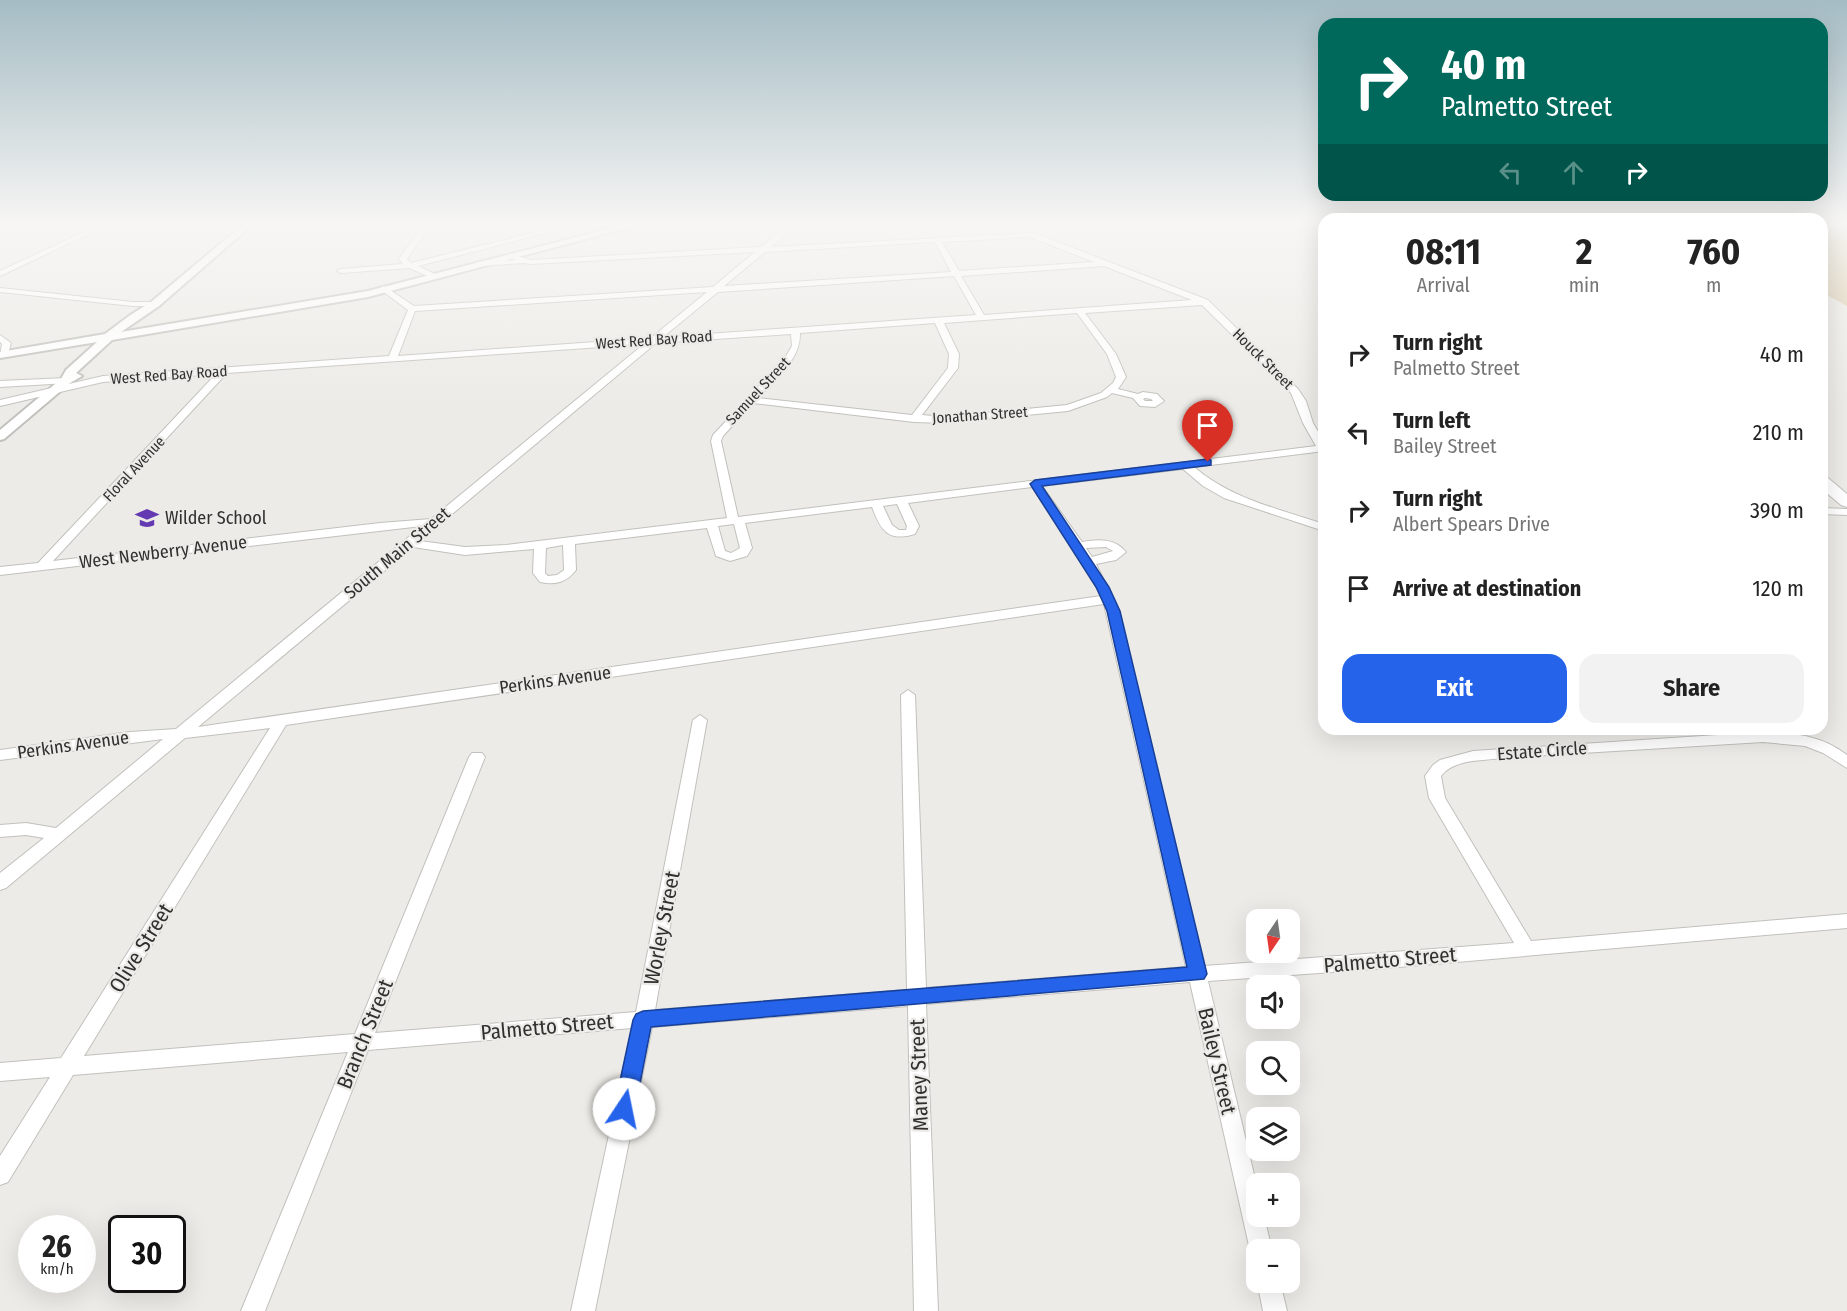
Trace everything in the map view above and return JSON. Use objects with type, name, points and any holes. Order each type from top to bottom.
[{"type":"highway","points":[[1828,486],[1847,502]]},
{"type":"main road","points":[[0,436],[66,381],[85,372],[143,310],[155,304],[177,285]]},
{"type":"main road","points":[[2,349],[123,332],[395,285]]},
{"type":"main road","points":[[66,381],[70,372],[155,310],[155,304]]},
{"type":"street","name":"South Main Street","points":[[0,883],[721,285]]},
{"type":"street","points":[[384,288],[412,309],[788,285]]},
{"type":"street","points":[[963,285],[981,317]]},
{"type":"street","name":"Houck Street","points":[[1162,285],[1205,302],[1295,391],[1308,423],[1318,439]]},
{"type":"street","points":[[0,290],[133,304],[155,304]]},
{"type":"street","name":"West Red Bay Road","points":[[85,372],[94,378],[103,379],[1205,302]]},
{"type":"street","points":[[392,359],[412,309]]},
{"type":"street","points":[[1079,310],[1118,367],[1121,377],[1111,390],[1138,397]]},
{"type":"street","points":[[914,419],[953,368],[954,354],[938,320]]},
{"type":"street","name":"Samuel Street","points":[[736,521],[716,441],[718,435],[795,350],[795,330]]},
{"type":"street","name":"Floral Avenue","points":[[42,566],[224,371]]},
{"type":"street","name":"West Red Bay Road","points":[[12,399],[54,392],[103,379]]},
{"type":"street","points":[[0,384],[66,381]]},
{"type":"street","points":[[0,403],[66,381]]},
{"type":"street","name":"Jonathan Street","points":[[749,400],[914,419],[945,420],[1059,409],[1090,401],[1111,390]]},
{"type":"street","points":[[409,543],[465,551],[569,542],[1318,449]]},
{"type":"street","points":[[1185,465],[1214,489],[1228,496],[1318,526]]},
{"type":"street","name":"Bailey Street","points":[[1035,484],[1109,599],[1258,1239]]},
{"type":"street","points":[[876,503],[887,530],[896,534],[907,534],[911,532],[913,526],[901,500]]},
{"type":"street","points":[[1828,511],[1847,512]]},
{"type":"street","points":[[712,524],[720,554],[730,557],[743,553],[746,548],[736,521]]},
{"type":"street","name":"West Newberry Avenue","points":[[0,572],[380,526],[434,522]]},
{"type":"street","points":[[540,545],[539,573],[544,579],[550,581],[563,578],[570,570],[569,542]]},
{"type":"street","points":[[1077,546],[1109,544],[1120,552],[1112,557],[1087,562]]},
{"type":"street","name":"Perkins Avenue","points":[[0,755],[130,737],[220,730],[1109,599]]},
{"type":"street","name":"Maney Street","points":[[908,695],[926,1311]]},
{"type":"street","name":"Worley Street","points":[[583,1311],[675,863],[700,720]]},
{"type":"street","name":"Olive Street","points":[[0,1174],[281,721]]},
{"type":"street","name":"Estate Circle","points":[[1526,948],[1437,798],[1433,776],[1440,766],[1461,759],[1501,753],[1773,736],[1796,738],[1815,743],[1832,751],[1847,763]]},
{"type":"street","name":"Branch Street","points":[[253,1311],[477,757]]},
{"type":"street","points":[[0,831],[26,830],[59,834]]},
{"type":"street","name":"Palmetto Street","points":[[0,1072],[1847,921]]},
{"type":"street","points":[[1271,1293],[1275,1311]]},
{"type":"shaded area","points":[[1828,285],[1847,285],[1847,306],[1828,296]]},
{"type":"place","name":"Wilder School","points":[[147,518]]},
{"type":"route","points":[[624,1109],[643,1020],[1197,974],[1113,611],[1103,587],[1035,484],[1208,462]]}]
